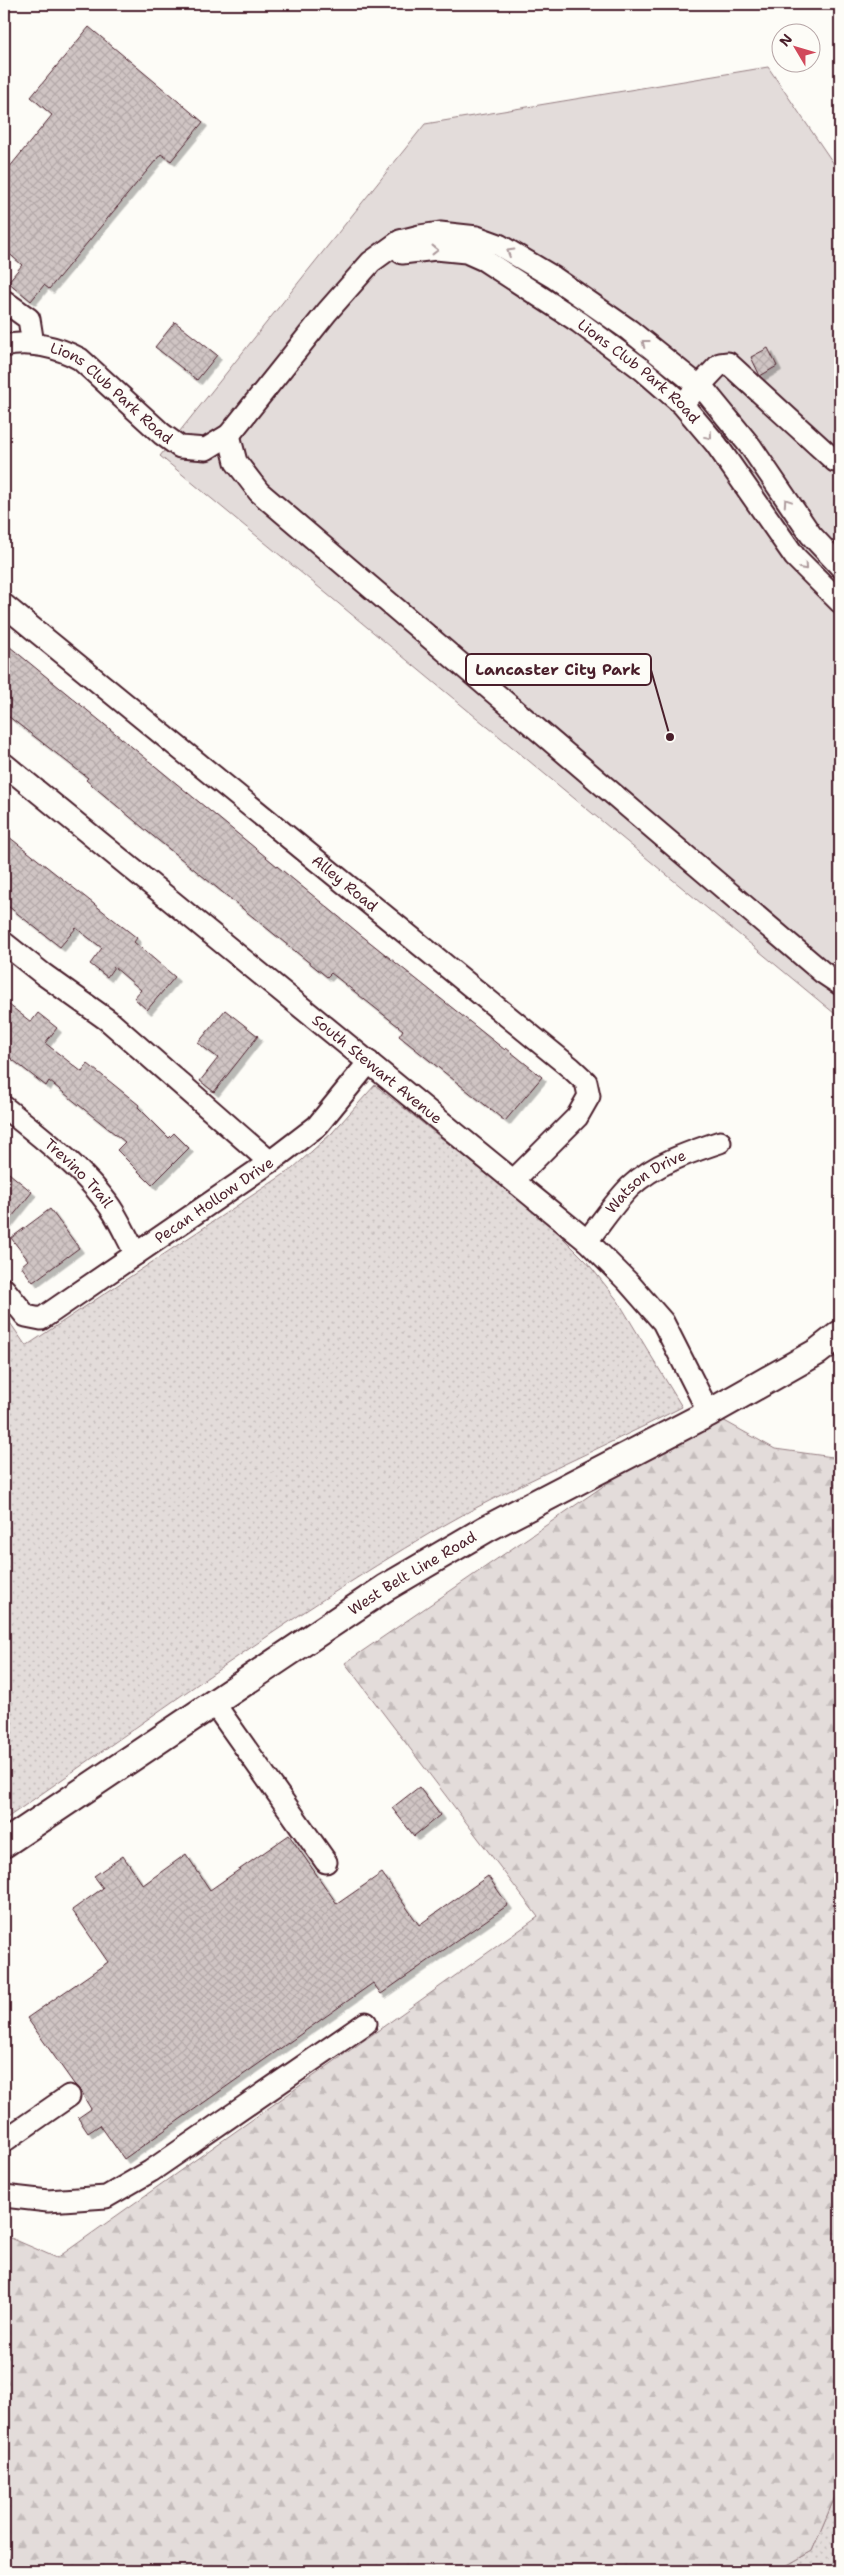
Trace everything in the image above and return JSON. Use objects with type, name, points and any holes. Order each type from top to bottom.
[{"type":"main road","name":"West Belt Line Road","points":[[4,1844],[385,1588],[478,1534],[709,1414],[817,1352],[840,1334]]},
{"type":"street","name":"Lions Club Park Road","points":[[4,346],[32,344],[66,351],[80,360],[162,434],[180,447],[206,449],[229,434],[327,312],[371,262],[400,241],[440,233],[458,234],[499,245],[553,277],[629,330],[700,387],[736,427],[811,535],[840,566]]},
{"type":"street","name":"Lions Club Park Road","points":[[371,262],[406,252],[436,250],[466,252],[501,269],[579,322],[656,381],[682,404],[716,444],[794,557],[838,596]]},
{"type":"street","points":[[539,295],[553,277]]},
{"type":"street","points":[[4,301],[29,319],[32,344]]},
{"type":"street","points":[[656,381],[671,363]]},
{"type":"street","points":[[682,404],[720,364],[728,363],[835,462]]},
{"type":"street","points":[[229,434],[236,462],[259,492],[822,972],[840,984]]},
{"type":"street","name":"Alley Road","points":[[4,605],[586,1082],[589,1096],[577,1117],[514,1180]]},
{"type":"street","name":"South Stewart Avenue","points":[[4,764],[514,1180],[586,1241],[628,1282],[662,1322],[709,1414]]},
{"type":"street","points":[[4,943],[42,974],[109,1021],[270,1162]]},
{"type":"street","name":"Pecan Hollow Drive","points":[[4,1289],[26,1316],[41,1318],[270,1162],[317,1126],[369,1062]]},
{"type":"street","name":"Trevino Trail","points":[[4,1108],[44,1139],[94,1188],[114,1212],[136,1254]]},
{"type":"street","name":"Watson Drive","points":[[586,1241],[632,1186],[664,1165],[720,1142]]},
{"type":"street","points":[[213,1702],[326,1862]]},
{"type":"street","points":[[4,2196],[48,2201],[106,2197],[151,2171],[366,2023]]},
{"type":"street","points":[[4,2141],[68,2096]]},
{"type":"path","points":[[831,2571],[840,2555]]},
{"type":"green space","points":[[768,67],[840,173],[840,1018],[160,456],[425,124]]},
{"type":"green space","points":[[375,1085],[550,1225],[586,1261],[618,1301],[682,1407],[463,1515],[377,1565],[215,1672],[4,1820],[4,1314],[26,1346],[292,1169],[332,1133]]},
{"type":"green space","points":[[710,1413],[775,1449],[840,1458],[840,2485],[812,2551],[777,2571],[4,2571],[4,2235],[57,2258],[538,1917],[345,1663]]},
{"type":"green space","points":[[840,2485],[840,2571],[777,2571],[812,2551]]},
{"type":"building","points":[[89,27],[203,122],[171,161],[161,154],[49,289],[44,285],[31,301],[8,282],[22,265],[4,249],[4,174],[52,115],[31,97]]},
{"type":"building","points":[[175,322],[217,355],[197,380],[155,347]]},
{"type":"building","points":[[768,348],[777,366],[760,376],[751,357]]},
{"type":"building","points":[[4,642],[361,935],[505,1050],[506,1048],[542,1077],[505,1121],[399,1036],[403,1030],[331,973],[327,977],[148,832],[86,780],[88,778],[4,713]]},
{"type":"building","points":[[4,833],[137,938],[134,942],[175,977],[147,1010],[134,998],[141,990],[114,967],[107,977],[90,964],[102,948],[76,928],[60,947],[4,903]]},
{"type":"building","points":[[4,1001],[31,1022],[38,1013],[57,1028],[45,1043],[82,1072],[88,1064],[139,1105],[138,1107],[169,1138],[174,1133],[189,1148],[152,1185],[117,1150],[125,1142],[49,1081],[46,1086],[4,1053]]},
{"type":"building","points":[[225,1010],[258,1036],[214,1092],[200,1081],[218,1058],[198,1043]]},
{"type":"building","points":[[4,1169],[32,1192],[4,1227]]},
{"type":"building","points":[[50,1209],[79,1248],[33,1282],[21,1266],[28,1260],[11,1238]]},
{"type":"building","points":[[419,1787],[440,1815],[414,1836],[392,1808]]},
{"type":"building","points":[[289,1835],[337,1904],[382,1873],[419,1925],[488,1876],[508,1905],[381,1994],[373,1983],[124,2159],[100,2125],[88,2133],[78,2118],[91,2109],[79,2089],[27,2018],[108,1962],[72,1910],[103,1888],[94,1876],[123,1856],[143,1885],[186,1854],[210,1890]]},
{"type":"place","name":"Lancaster City Park","points":[[670,737]]}]
